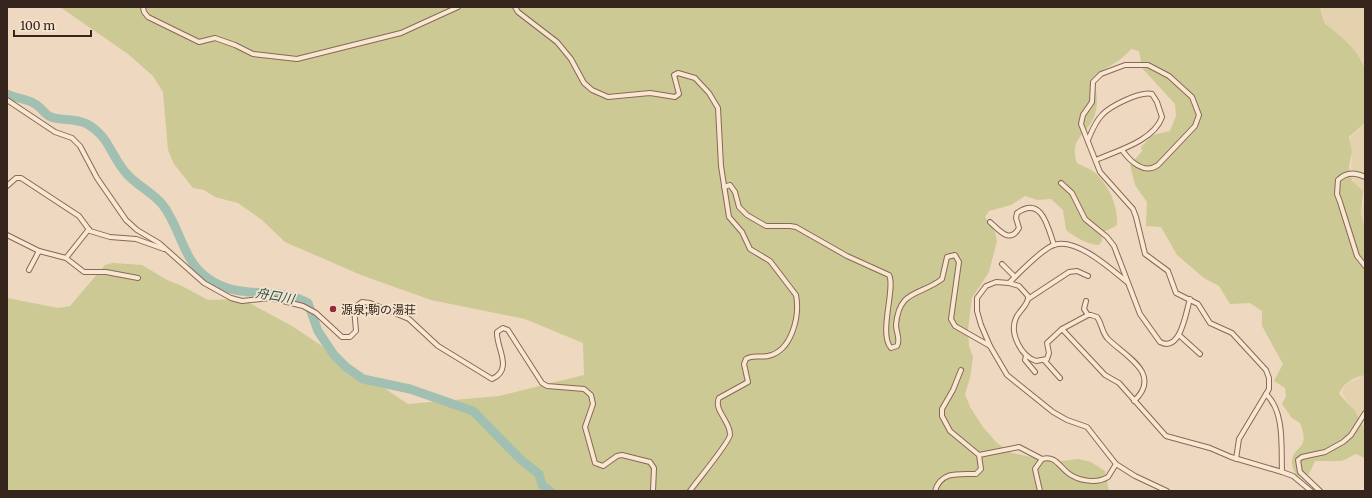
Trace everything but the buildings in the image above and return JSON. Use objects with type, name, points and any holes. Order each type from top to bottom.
[{"type":"street","points":[[143,7],[144,12],[148,17],[199,42],[215,38],[235,45],[253,54],[297,59],[401,33],[431,19],[444,15],[458,7]]},
{"type":"street","points":[[515,7],[518,12],[557,42],[573,62],[584,83],[601,95],[615,97],[650,93],[675,98],[679,94],[674,77],[676,74],[683,74],[698,82],[709,93],[718,108],[721,166],[729,217],[742,232],[750,249],[770,262],[794,290],[797,300],[797,314],[793,331],[778,351],[769,356],[752,356],[746,359],[744,364],[748,382],[719,398],[718,407],[729,426],[729,439],[690,491]]},
{"type":"street","points":[[1122,150],[1138,165],[1143,168],[1151,169],[1158,165],[1199,120],[1198,111],[1192,97],[1187,91],[1168,76],[1148,65],[1125,64],[1101,74],[1095,79],[1092,87],[1092,102],[1081,120],[1083,130],[1103,176],[1133,209],[1145,254],[1168,271],[1176,293],[1198,304],[1210,323],[1232,333],[1263,365],[1269,378],[1270,385],[1239,439],[1236,459]]},
{"type":"street","points":[[1088,140],[1096,124],[1106,112],[1137,95],[1145,93],[1152,94],[1160,108],[1160,120],[1149,133],[1122,150],[1096,160]]},
{"type":"street","points":[[7,100],[55,132],[72,138],[80,146],[97,178],[126,220],[136,230],[159,243],[189,271],[224,295],[242,301],[271,298],[302,306],[316,313],[342,337],[350,337],[356,331],[354,308],[362,302],[370,303],[409,319],[438,346],[489,378],[496,377],[502,368],[503,360],[497,332],[499,329],[506,328],[512,333],[542,384],[547,386],[584,389],[591,395],[593,404],[585,427],[595,463],[603,466],[617,456],[622,455],[650,462],[654,468],[653,491]]},
{"type":"street","points":[[1365,177],[1357,174],[1344,174],[1338,180],[1337,188],[1340,202],[1355,244],[1357,256],[1365,266]]},
{"type":"street","points":[[7,186],[16,178],[21,178],[79,216],[89,229],[110,237],[136,239],[164,249]]},
{"type":"street","points":[[1061,182],[1072,193],[1085,219],[1107,237],[1114,246],[1140,314],[1160,342],[1167,344],[1179,335],[1190,299]]},
{"type":"street","points":[[724,187],[727,185],[732,186],[742,211],[761,224],[771,227],[790,226],[796,228],[847,256],[889,274],[891,286],[887,311],[888,337],[891,348],[897,346],[899,342],[896,330],[901,305],[910,295],[942,279],[947,257],[955,255],[959,262],[951,320],[955,326],[990,346]]},
{"type":"street","points":[[990,222],[1009,237],[1017,232],[1019,228],[1016,218],[1018,213],[1025,210],[1037,210],[1043,214],[1054,245]]},
{"type":"street","points":[[66,258],[89,229]]},
{"type":"street","points":[[7,235],[38,251],[66,258],[84,272],[106,272],[138,278]]},
{"type":"street","points":[[1009,283],[1046,249],[1054,245],[1064,244],[1081,249],[1102,262],[1128,282]]},
{"type":"street","points":[[29,270],[38,251]]},
{"type":"street","points":[[1002,264],[1015,276]]},
{"type":"street","points":[[1035,372],[1025,360],[1026,356],[1018,342],[1014,328],[1015,318],[1026,305],[1028,298],[1069,272],[1077,271],[1088,276]]},
{"type":"street","points":[[1028,298],[1019,286],[1009,283],[991,284],[983,289],[976,298],[978,316],[990,346],[1010,379],[1061,417],[1087,427],[1116,464],[1140,478],[1168,491]]},
{"type":"street","points":[[1086,301],[1084,309],[1088,315]]},
{"type":"street","points":[[1026,356],[1036,361],[1047,359],[1049,353],[1047,343],[1062,329],[1091,314],[1097,317],[1105,335],[1133,359],[1141,370],[1144,382],[1143,391],[1134,401]]},
{"type":"street","points":[[1062,329],[1105,375],[1119,383],[1168,438],[1210,448],[1236,459],[1282,472],[1292,476],[1311,491]]},
{"type":"street","points":[[1179,335],[1200,354]]},
{"type":"street","points":[[1044,360],[1060,378]]},
{"type":"street","points":[[935,491],[942,479],[949,475],[978,473],[981,469],[979,455],[950,431],[942,416],[942,409],[954,390],[961,370]]},
{"type":"street","points":[[1266,394],[1274,404],[1277,414],[1281,436],[1282,472]]},
{"type":"street","points":[[1320,491],[1300,472],[1298,460],[1302,457],[1325,452],[1342,442],[1351,435],[1365,413]]},
{"type":"street","points":[[979,455],[1019,447],[1042,459],[1054,459],[1071,475],[1092,481],[1108,477],[1116,464]]},
{"type":"street","points":[[1040,491],[1034,469],[1042,459]]},
{"type":"shaded area","points":[[60,7],[1320,7],[1325,24],[1343,38],[1354,50],[1363,63],[1366,75],[1365,123],[1349,137],[1352,152],[1349,166],[1352,181],[1363,191],[1361,214],[1365,230],[1365,375],[1349,381],[1339,394],[1355,411],[1365,431],[1365,458],[1356,454],[1342,461],[1315,461],[1309,474],[1297,476],[1292,461],[1293,456],[1303,443],[1303,432],[1300,423],[1292,418],[1282,404],[1286,396],[1285,388],[1274,381],[1283,364],[1262,326],[1262,311],[1250,303],[1230,304],[1219,286],[1204,278],[1177,255],[1161,227],[1146,226],[1147,202],[1135,185],[1130,165],[1142,151],[1141,147],[1153,135],[1170,131],[1176,116],[1175,104],[1142,68],[1139,51],[1131,49],[1122,58],[1093,78],[1097,100],[1095,114],[1088,127],[1080,136],[1075,147],[1077,163],[1094,172],[1104,183],[1112,196],[1116,210],[1117,225],[1101,234],[1102,241],[1099,245],[1082,240],[1066,230],[1063,210],[1051,199],[1037,200],[1025,196],[1011,205],[989,211],[985,217],[995,232],[997,241],[989,272],[972,298],[968,330],[969,346],[973,357],[970,378],[965,394],[970,407],[983,427],[997,443],[1012,453],[1054,462],[1078,459],[1091,462],[1105,471],[1109,491],[7,491],[7,298],[58,308],[70,306],[105,265],[113,263],[142,265],[167,280],[208,300],[242,299],[292,326],[408,404],[499,396],[584,375],[583,343],[525,319],[431,300],[361,275],[285,242],[262,220],[238,203],[215,197],[204,190],[193,188],[174,164],[168,150],[163,92],[153,76],[128,54]]},
{"type":"shaded area","points":[[1321,7],[1365,7],[1365,69],[1362,60],[1342,37],[1326,25]]},
{"type":"shaded area","points":[[1365,124],[1365,194],[1354,183],[1351,176],[1352,154],[1349,139]]},
{"type":"shaded area","points":[[1365,194],[1365,244],[1363,241],[1362,213]]},
{"type":"shaded area","points":[[1365,375],[1365,431],[1342,392],[1345,385]]},
{"type":"waterway","name":"舟口川","points":[[7,94],[32,102],[51,117],[74,120],[87,124],[100,134],[126,173],[162,204],[173,222],[191,260],[197,269],[205,276],[218,284],[231,289],[295,297],[308,303],[318,331],[334,355],[346,367],[363,379],[410,389],[473,411],[520,459],[539,474],[542,485],[550,491]]},
{"type":"place","name":"源泉;駒の湯荘","points":[[333,309]]}]
